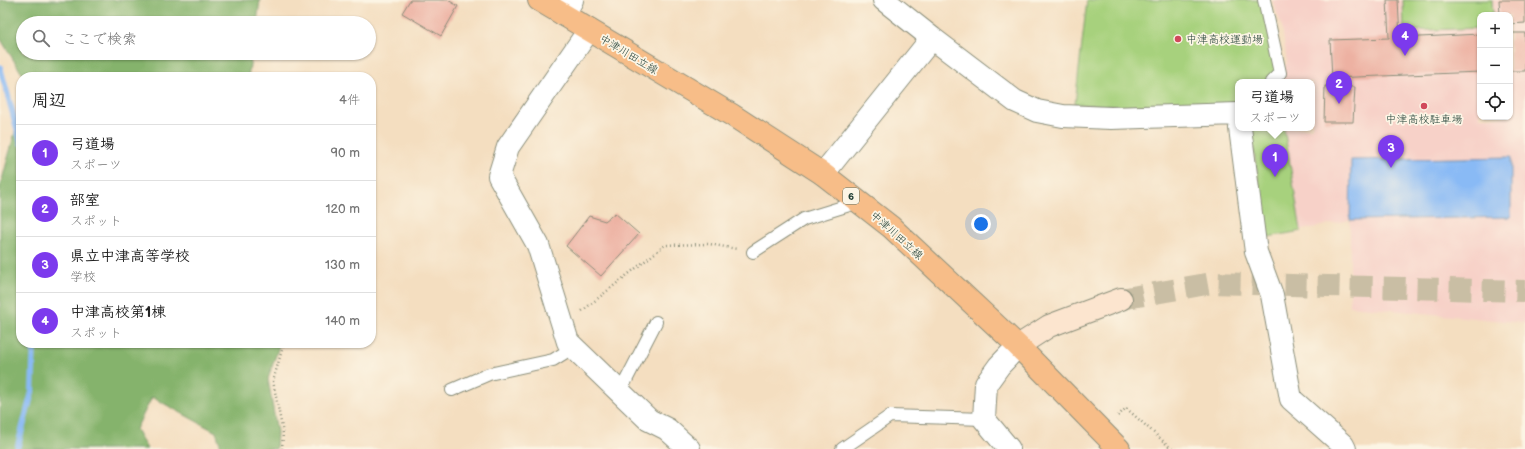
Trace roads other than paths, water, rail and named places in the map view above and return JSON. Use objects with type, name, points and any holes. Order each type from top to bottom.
[{"type":"main road","name":"中津川田立線","points":[[539,0],[568,8],[589,30],[732,115],[823,174],[891,227],[1018,346],[1119,449]]},
{"type":"street","points":[[884,0],[1015,101],[1037,111],[1063,116],[1111,118],[1235,114]]},
{"type":"street","points":[[589,30],[508,147],[499,176],[538,245],[568,342],[649,420],[667,429],[689,449]]},
{"type":"street","points":[[823,174],[932,38]]},
{"type":"street","points":[[1240,131],[1256,252],[1272,295],[1291,399],[1343,445],[1345,449]]},
{"type":"street","points":[[1009,449],[984,419],[986,384],[999,366],[1018,346],[1049,326],[1121,299]]},
{"type":"lane","points":[[1264,0],[1280,73],[1274,79]]},
{"type":"lane","points":[[753,252],[804,219],[859,202]]},
{"type":"lane","points":[[620,392],[656,322]]},
{"type":"lane","points":[[452,390],[489,374],[553,360],[574,347]]},
{"type":"lane","points":[[842,449],[890,416],[984,419]]},
{"type":"water","points":[[1511,157],[1511,217],[1350,220],[1351,160]]},
{"type":"waterway","points":[[0,67],[16,125]]},
{"type":"waterway","points":[[17,449],[32,392],[34,348]]},
{"type":"tunnel","points":[[1121,299],[1212,283],[1525,291]]},
{"type":"place","name":"中津高校運動場","points":[[1178,39]]},
{"type":"place","name":"中津高校第1棟","points":[[1405,56]]},
{"type":"place","name":"部室","points":[[1339,104]]},
{"type":"place","name":"中津高校駐車場","points":[[1424,106]]},
{"type":"place","name":"県立中津高等学校","points":[[1391,168]]},
{"type":"place","name":"弓道場","points":[[1275,177]]}]
